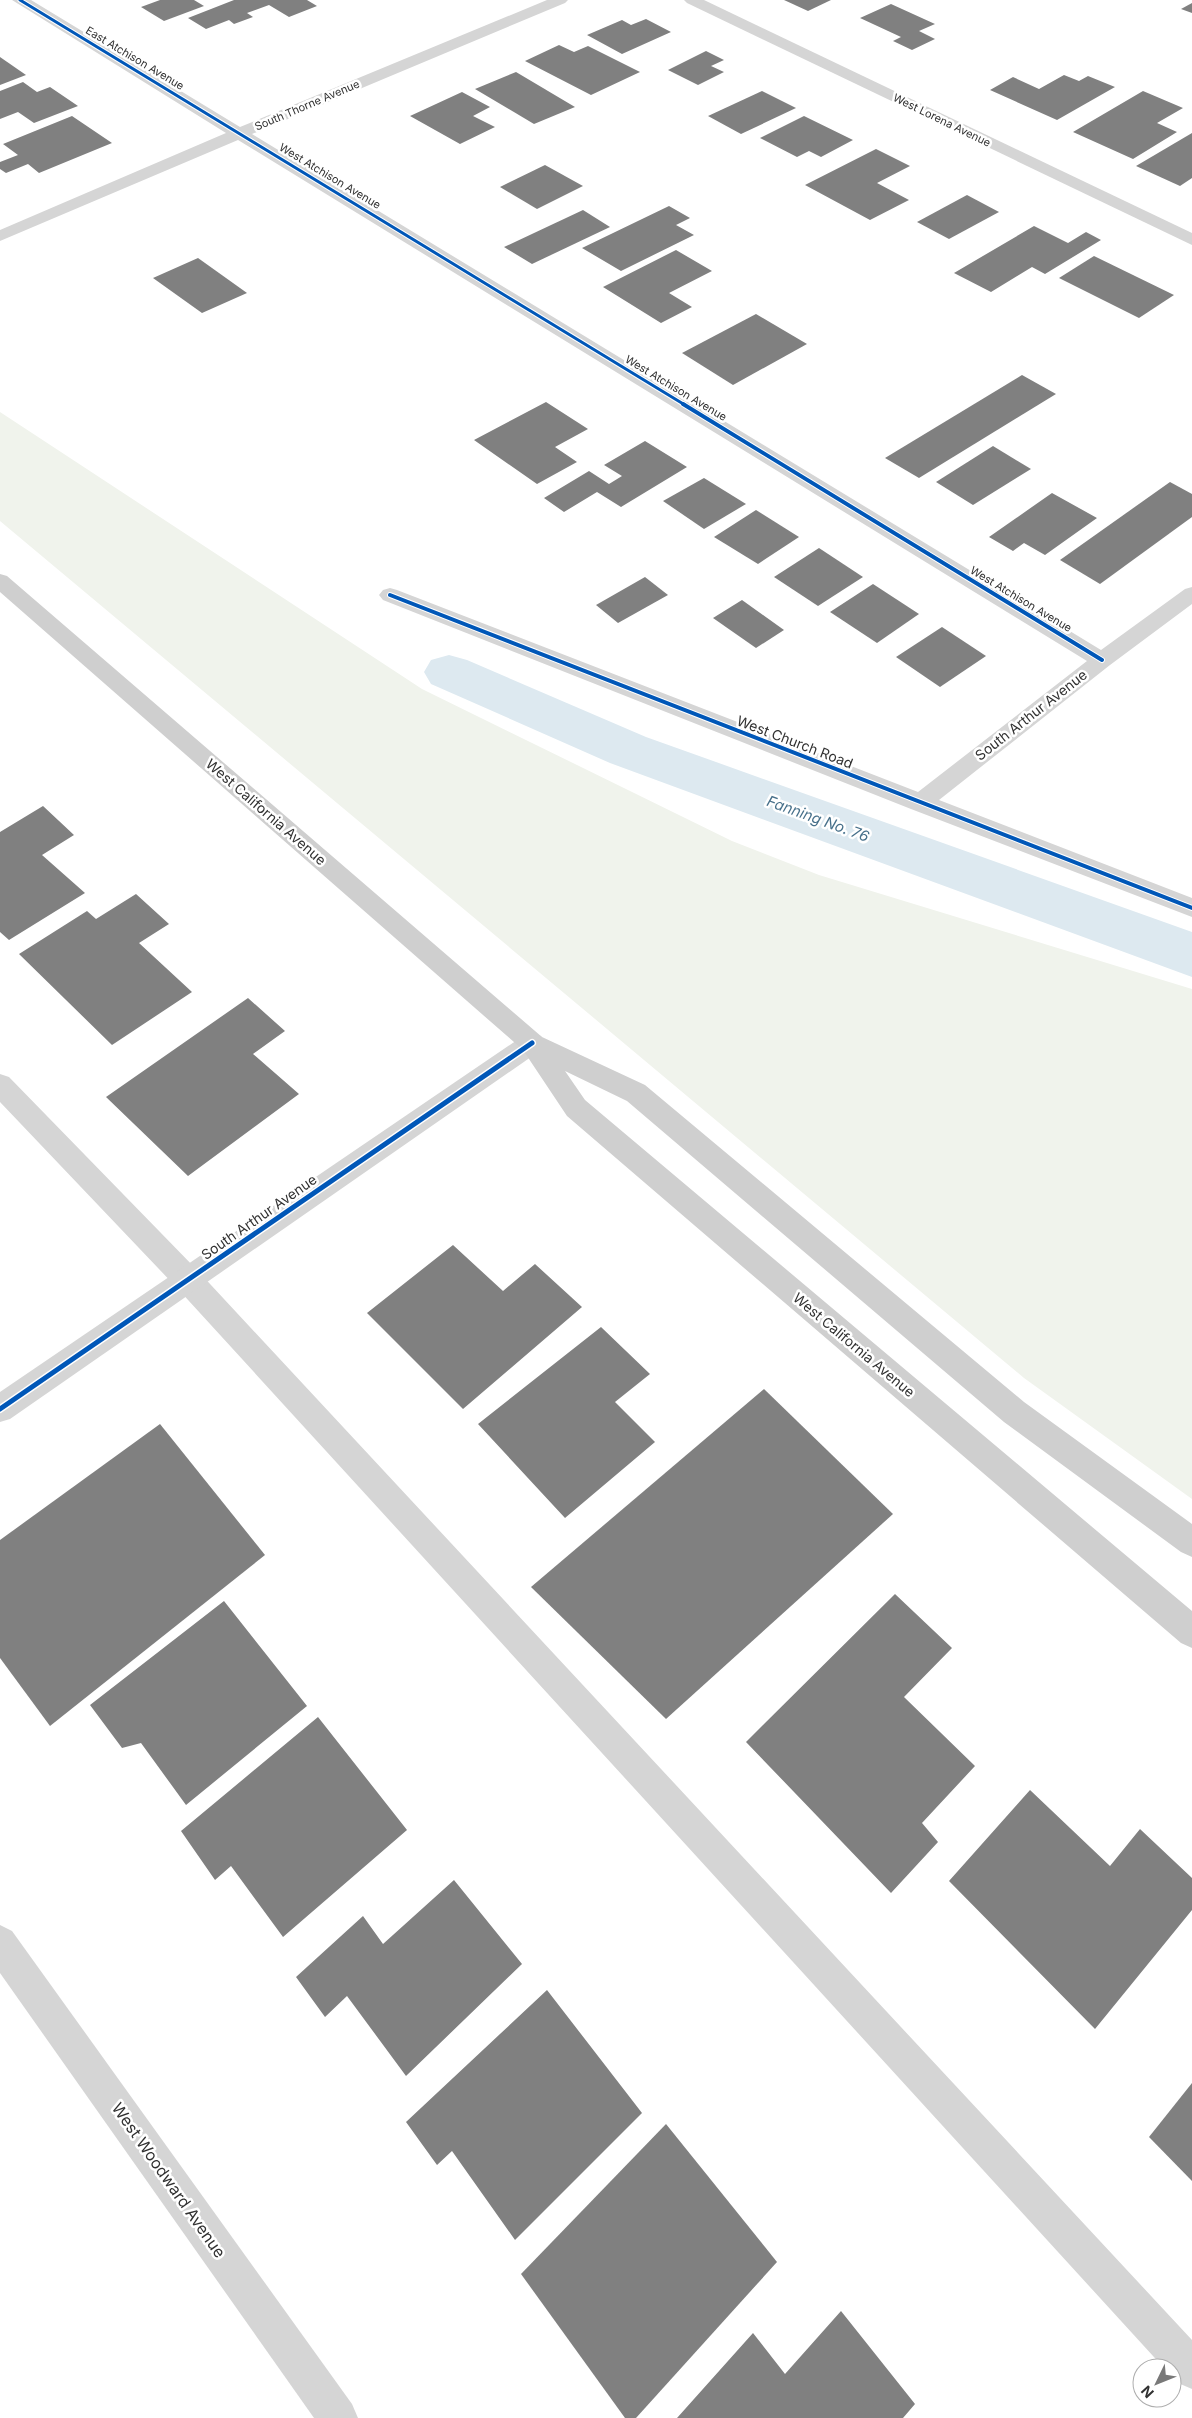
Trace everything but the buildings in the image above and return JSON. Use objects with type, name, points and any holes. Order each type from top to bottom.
[{"type":"main road","name":"West California Avenue","points":[[0,581],[532,1043],[576,1108],[1192,1632]]},
{"type":"main road","name":"West California Avenue","points":[[532,1043],[636,1093],[1014,1412],[1192,1542]]},
{"type":"street","name":"East Atchison Avenue","points":[[20,0],[240,133]]},
{"type":"street","name":"South Thorne Avenue","points":[[0,236],[240,133],[560,0]]},
{"type":"street","name":"West Lorena Avenue","points":[[692,0],[1192,240]]},
{"type":"street","name":"West Atchison Avenue","points":[[240,133],[1102,660]]},
{"type":"street","name":"South Arthur Avenue","points":[[919,803],[1102,660],[1192,594]]},
{"type":"street","name":"West Church Road","points":[[390,595],[1192,908]]},
{"type":"street","name":"South Arthur Avenue","points":[[0,1409],[532,1043]]},
{"type":"street","points":[[0,1085],[188,1280],[1192,2369]]},
{"type":"street","name":"West Woodward Avenue","points":[[0,1943],[338,2418]]},
{"type":"shaded area","points":[[0,412],[422,689],[732,841],[819,875],[1192,989],[1192,1499],[1024,1378],[0,521]]},
{"type":"waterway","name":"Fanning No. 76","points":[[449,672],[628,750],[1192,955]]},
{"type":"cycle path","points":[[20,0],[1102,660]]},
{"type":"cycle path","points":[[390,595],[1192,908]]},
{"type":"cycle path","points":[[0,1409],[532,1043]]}]
